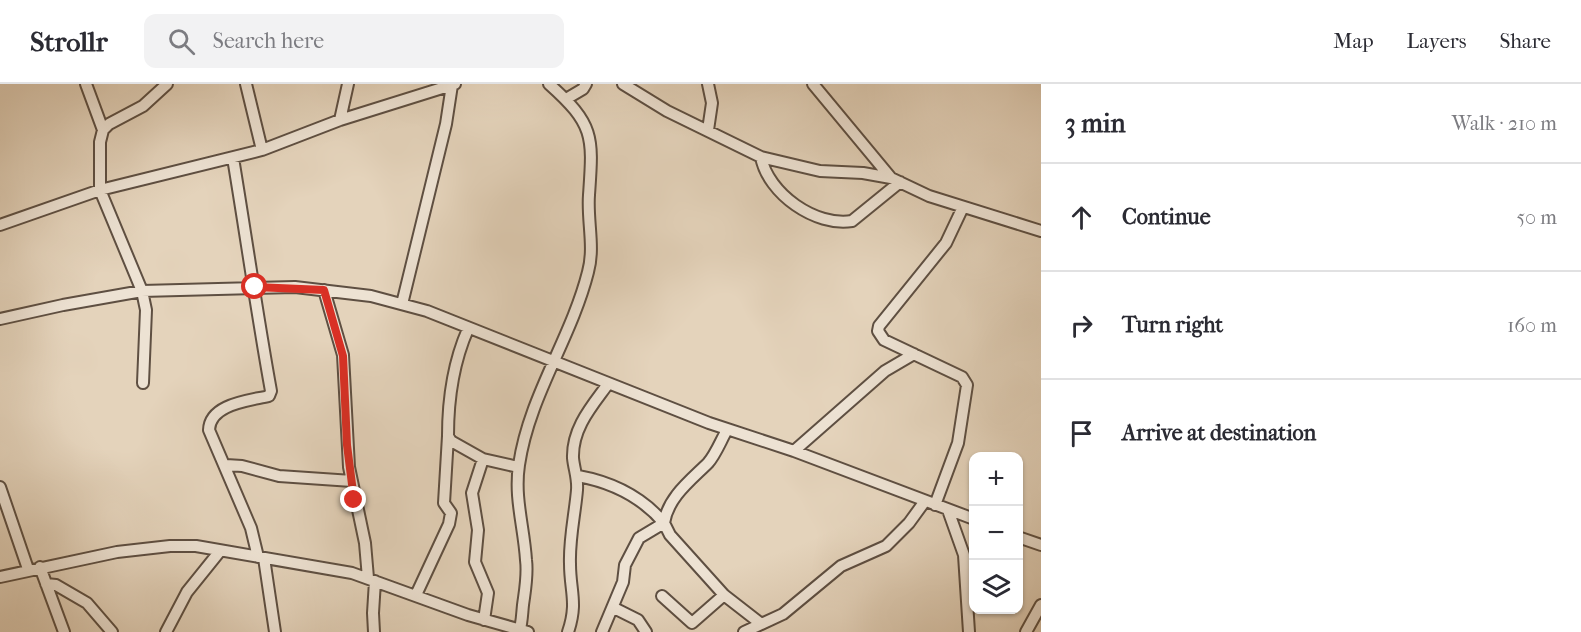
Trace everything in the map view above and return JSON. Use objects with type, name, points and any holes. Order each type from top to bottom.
[{"type":"street","points":[[86,84],[103,130]]},
{"type":"street","points":[[143,383],[147,320],[142,291],[100,190],[100,142],[103,130],[109,124],[143,106],[168,84]]},
{"type":"street","points":[[246,84],[262,150]]},
{"type":"street","points":[[340,120],[348,84]]},
{"type":"street","points":[[0,225],[100,190],[262,150],[340,120],[453,84],[446,124],[402,304]]},
{"type":"street","points":[[0,577],[28,569],[117,552],[170,546],[196,546],[332,569],[371,579],[484,620],[523,631],[527,571],[517,502],[518,467],[528,421],[586,280],[591,251],[589,197],[593,170],[591,134],[586,123],[566,99],[549,84]]},
{"type":"street","points":[[566,99],[583,89],[586,84]]},
{"type":"street","points":[[623,84],[667,111],[761,158],[820,171],[863,173],[896,180],[963,207],[1041,231]]},
{"type":"street","points":[[708,84],[712,103],[708,130]]},
{"type":"street","points":[[813,84],[896,180]]},
{"type":"street","points":[[233,158],[255,287],[263,354],[271,391],[268,396],[222,409],[215,414],[209,430],[226,465],[261,557],[275,632]]},
{"type":"street","points":[[761,158],[769,179],[777,188],[814,218],[824,220],[852,221],[896,180]]},
{"type":"street","points":[[744,632],[783,614],[841,566],[886,546],[930,503],[958,443],[967,385],[962,377],[884,340],[878,331],[879,326],[941,249],[963,207]]},
{"type":"street","points":[[0,319],[75,302],[142,291],[255,287],[324,290],[402,304],[727,430],[794,452],[969,517]]},
{"type":"street","points":[[324,290],[343,356],[346,423],[352,481],[371,579],[375,632]]},
{"type":"street","points":[[416,596],[449,524],[451,513],[444,503],[450,392],[461,345],[468,328]]},
{"type":"street","points":[[794,452],[878,377],[914,354]]},
{"type":"street","points":[[568,632],[574,611],[570,556],[578,476],[573,459],[575,440],[585,415],[608,384]]},
{"type":"street","points":[[602,632],[623,582],[625,565],[639,538],[664,523],[669,506],[695,473],[710,461],[727,430]]},
{"type":"street","points":[[448,436],[451,441],[483,459],[518,467]]},
{"type":"street","points":[[483,459],[472,494],[478,530],[475,562],[488,592],[484,620]]},
{"type":"street","points":[[226,465],[242,466],[279,476],[352,481]]},
{"type":"street","points":[[578,476],[608,483],[650,508],[664,523],[670,535],[724,595],[760,623]]},
{"type":"street","points":[[0,487],[28,569]]},
{"type":"street","points":[[948,510],[964,555],[969,632]]},
{"type":"street","points":[[1023,539],[1041,545]]},
{"type":"street","points":[[166,632],[187,592],[220,551]]},
{"type":"street","points":[[40,567],[64,632]]},
{"type":"street","points":[[46,584],[56,585],[87,603],[112,632]]},
{"type":"street","points":[[662,596],[692,623],[724,595]]},
{"type":"street","points":[[1026,632],[1041,605]]},
{"type":"street","points":[[614,608],[638,620],[646,632]]},
{"type":"route","points":[[255,287],[324,290],[345,368],[347,445],[354,500]]}]
